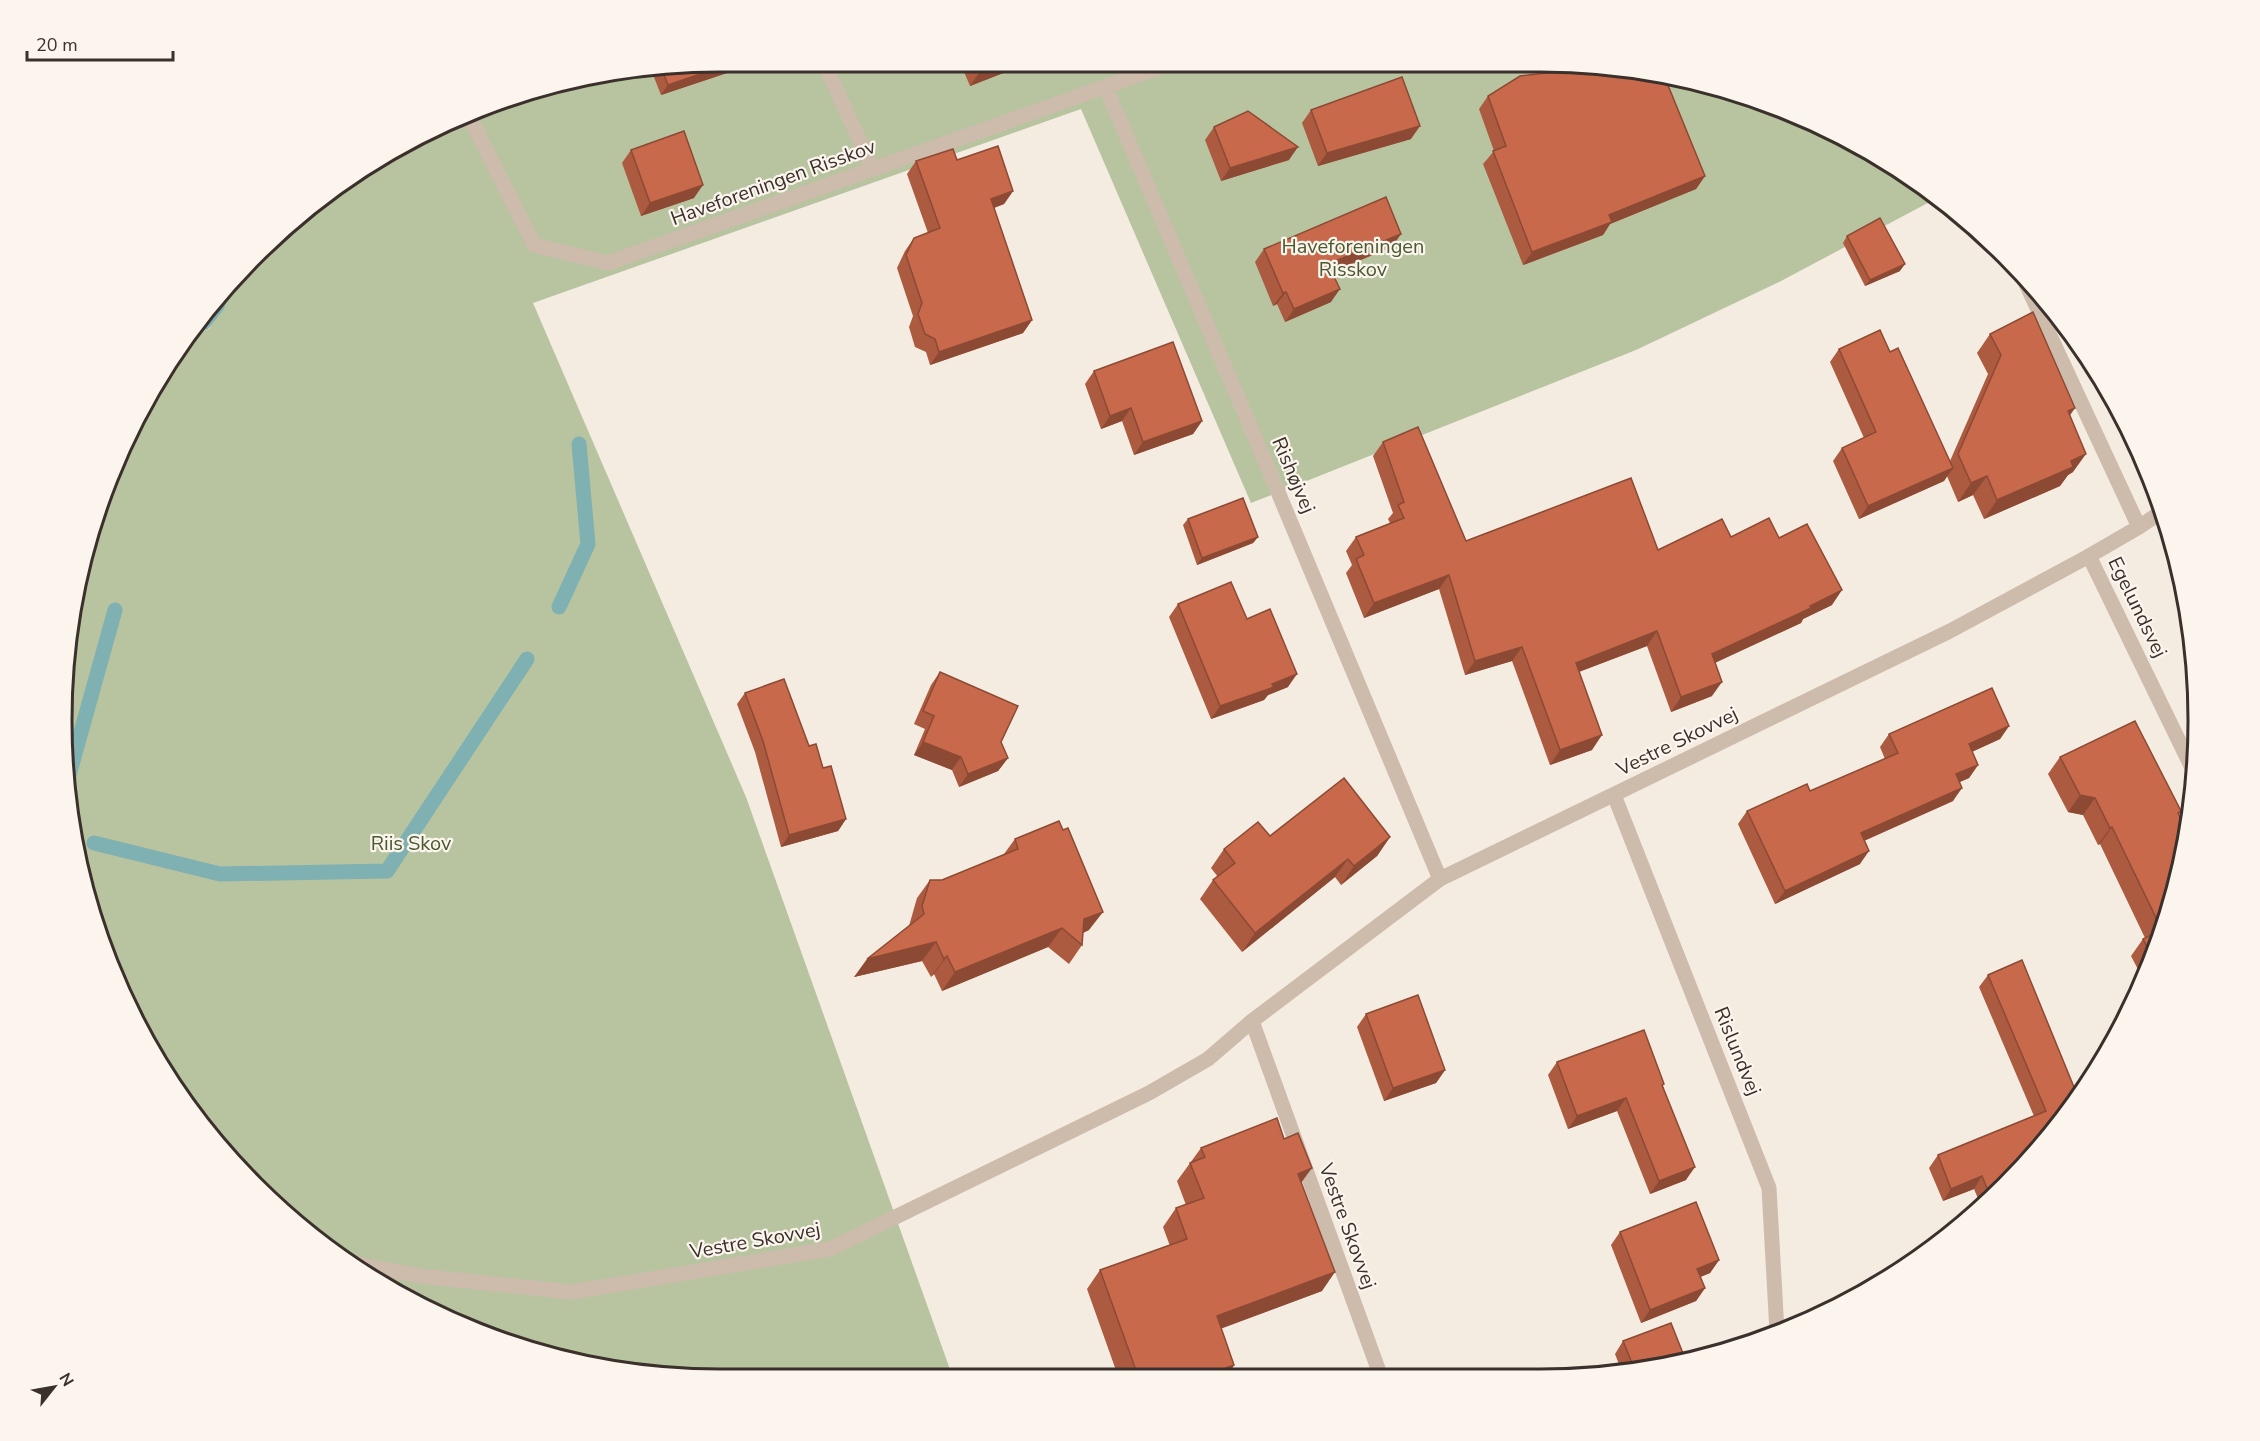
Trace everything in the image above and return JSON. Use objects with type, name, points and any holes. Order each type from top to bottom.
[{"type":"street","points":[[828,72],[872,168]]},
{"type":"street","name":"Haveforeningen Risskov","points":[[472,121],[534,245],[608,263],[1148,72]]},
{"type":"street","name":"Rishøjvej","points":[[1106,88],[1440,879]]},
{"type":"street","points":[[2035,302],[2139,527]]},
{"type":"street","name":"Vestre Skovvej","points":[[370,1266],[419,1276],[572,1292],[830,1249],[1149,1093],[1208,1059],[1252,1021],[1440,879],[1950,631],[2090,556],[2155,516]]},
{"type":"street","name":"Egelundsvej","points":[[2090,556],[2187,758]]},
{"type":"street","name":"Rislundvej","points":[[1614,795],[1769,1188],[1777,1324]]},
{"type":"street","name":"Vestre Skovvej","points":[[1252,1021],[1377,1369]]},
{"type":"green space","name":"Riis Skov","points":[[678,73],[1582,73],[1666,84],[1748,106],[1788,121],[1864,159],[1929,202],[1781,281],[1636,350],[1251,503],[1081,109],[533,303],[746,797],[950,1369],[678,1368],[594,1357],[512,1335],[472,1320],[396,1282],[360,1260],[326,1235],[262,1179],[233,1148],[181,1081],[159,1045],[121,969],[94,888],[84,847],[73,763],[73,678],[84,594],[106,512],[121,472],[159,396],[181,360],[202,331],[209,329],[217,312],[233,293],[293,233],[360,181],[396,159],[472,121],[512,106],[594,84]]},
{"type":"water","points":[[226,301],[224,309],[208,329],[203,331]]},
{"type":"building","points":[[705,72],[668,85],[664,75]]},
{"type":"building","points":[[1552,72],[1582,73],[1668,84],[1705,176],[1609,215],[1612,222],[1532,252],[1493,151],[1506,146],[1488,96],[1520,76]]},
{"type":"building","points":[[1402,77],[1420,126],[1327,153],[1311,110]]},
{"type":"building","points":[[1248,111],[1298,147],[1230,168],[1214,127]]},
{"type":"building","points":[[684,131],[703,185],[650,203],[631,150]]},
{"type":"building","points":[[998,146],[1013,191],[991,199],[1032,320],[939,352],[935,339],[925,334],[918,314],[922,303],[906,255],[914,238],[940,228],[916,161],[953,149],[957,160]]},
{"type":"building","points":[[1386,197],[1401,234],[1328,264],[1340,289],[1294,309],[1286,292],[1283,293],[1264,249]]},
{"type":"building","points":[[1880,218],[1905,264],[1870,280],[1847,236]]},
{"type":"building","points":[[2033,312],[2075,408],[2068,411],[2086,454],[2071,461],[2073,467],[1997,500],[1987,476],[1971,483],[1958,454],[2001,355],[1990,334]]},
{"type":"building","points":[[1880,330],[1890,352],[1898,348],[1953,468],[1868,506],[1842,448],[1876,432],[1839,349]]},
{"type":"building","points":[[1173,342],[1202,421],[1143,442],[1131,408],[1110,416],[1094,371]]},
{"type":"building","points":[[1418,427],[1466,541],[1631,478],[1658,550],[1722,519],[1731,537],[1769,518],[1779,538],[1807,524],[1842,590],[1810,606],[1811,608],[1712,654],[1722,682],[1681,697],[1657,631],[1576,663],[1602,735],[1560,750],[1522,647],[1475,661],[1449,575],[1374,603],[1356,559],[1364,555],[1356,537],[1404,518],[1398,505],[1404,502],[1383,442]]},
{"type":"building","points":[[1243,498],[1258,537],[1202,558],[1188,519]]},
{"type":"building","points":[[1231,582],[1247,619],[1270,609],[1297,674],[1272,684],[1274,687],[1220,706],[1178,604]]},
{"type":"building","points":[[940,672],[1018,706],[1001,742],[1008,758],[968,774],[961,757],[923,742],[934,716],[923,711]]},
{"type":"building","points":[[784,679],[809,746],[816,744],[823,768],[831,766],[846,819],[789,835],[763,741],[745,693]]},
{"type":"building","points":[[1992,688],[2009,726],[1969,744],[1978,765],[1956,774],[1962,788],[1861,833],[1869,851],[1785,891],[1747,811],[1807,784],[1810,791],[1898,753],[1889,734]]},
{"type":"building","points":[[2135,721],[2181,811],[2178,813],[2180,818],[2176,847],[2157,919],[2112,827],[2110,828],[2095,798],[2080,795],[2060,757]]},
{"type":"building","points":[[1344,778],[1390,837],[1354,866],[1348,859],[1255,933],[1213,880],[1235,863],[1224,849],[1258,822],[1270,836]]},
{"type":"building","points":[[1059,821],[1063,830],[1068,828],[1103,912],[1084,919],[1082,945],[1062,928],[955,972],[947,956],[944,959],[936,942],[867,959],[924,914],[922,906],[930,880],[942,880],[1018,849],[1015,839]]},
{"type":"building","points":[[2152,935],[2147,947],[2143,939]]},
{"type":"building","points":[[2022,960],[2074,1088],[2027,1148],[1987,1189],[1982,1176],[1951,1189],[1938,1155],[2046,1111],[1988,975]]},
{"type":"building","points":[[1418,995],[1445,1070],[1393,1088],[1366,1014]]},
{"type":"building","points":[[1644,1030],[1664,1084],[1662,1085],[1695,1167],[1659,1181],[1626,1098],[1577,1116],[1557,1062]]},
{"type":"building","points":[[1277,1118],[1284,1139],[1298,1133],[1312,1168],[1298,1174],[1335,1272],[1217,1316],[1234,1365],[1223,1369],[1135,1369],[1100,1270],[1187,1239],[1176,1208],[1204,1198],[1190,1163],[1205,1157],[1201,1148]]},
{"type":"building","points":[[1696,1202],[1719,1260],[1697,1269],[1705,1288],[1650,1310],[1620,1232]]},
{"type":"building","points":[[1671,1323],[1683,1353],[1632,1362],[1623,1341]]},
{"type":"waterway","points":[[559,607],[588,544],[579,444]]},
{"type":"waterway","points":[[73,761],[115,610]]},
{"type":"waterway","points":[[94,843],[220,874],[387,871],[527,659]]}]
